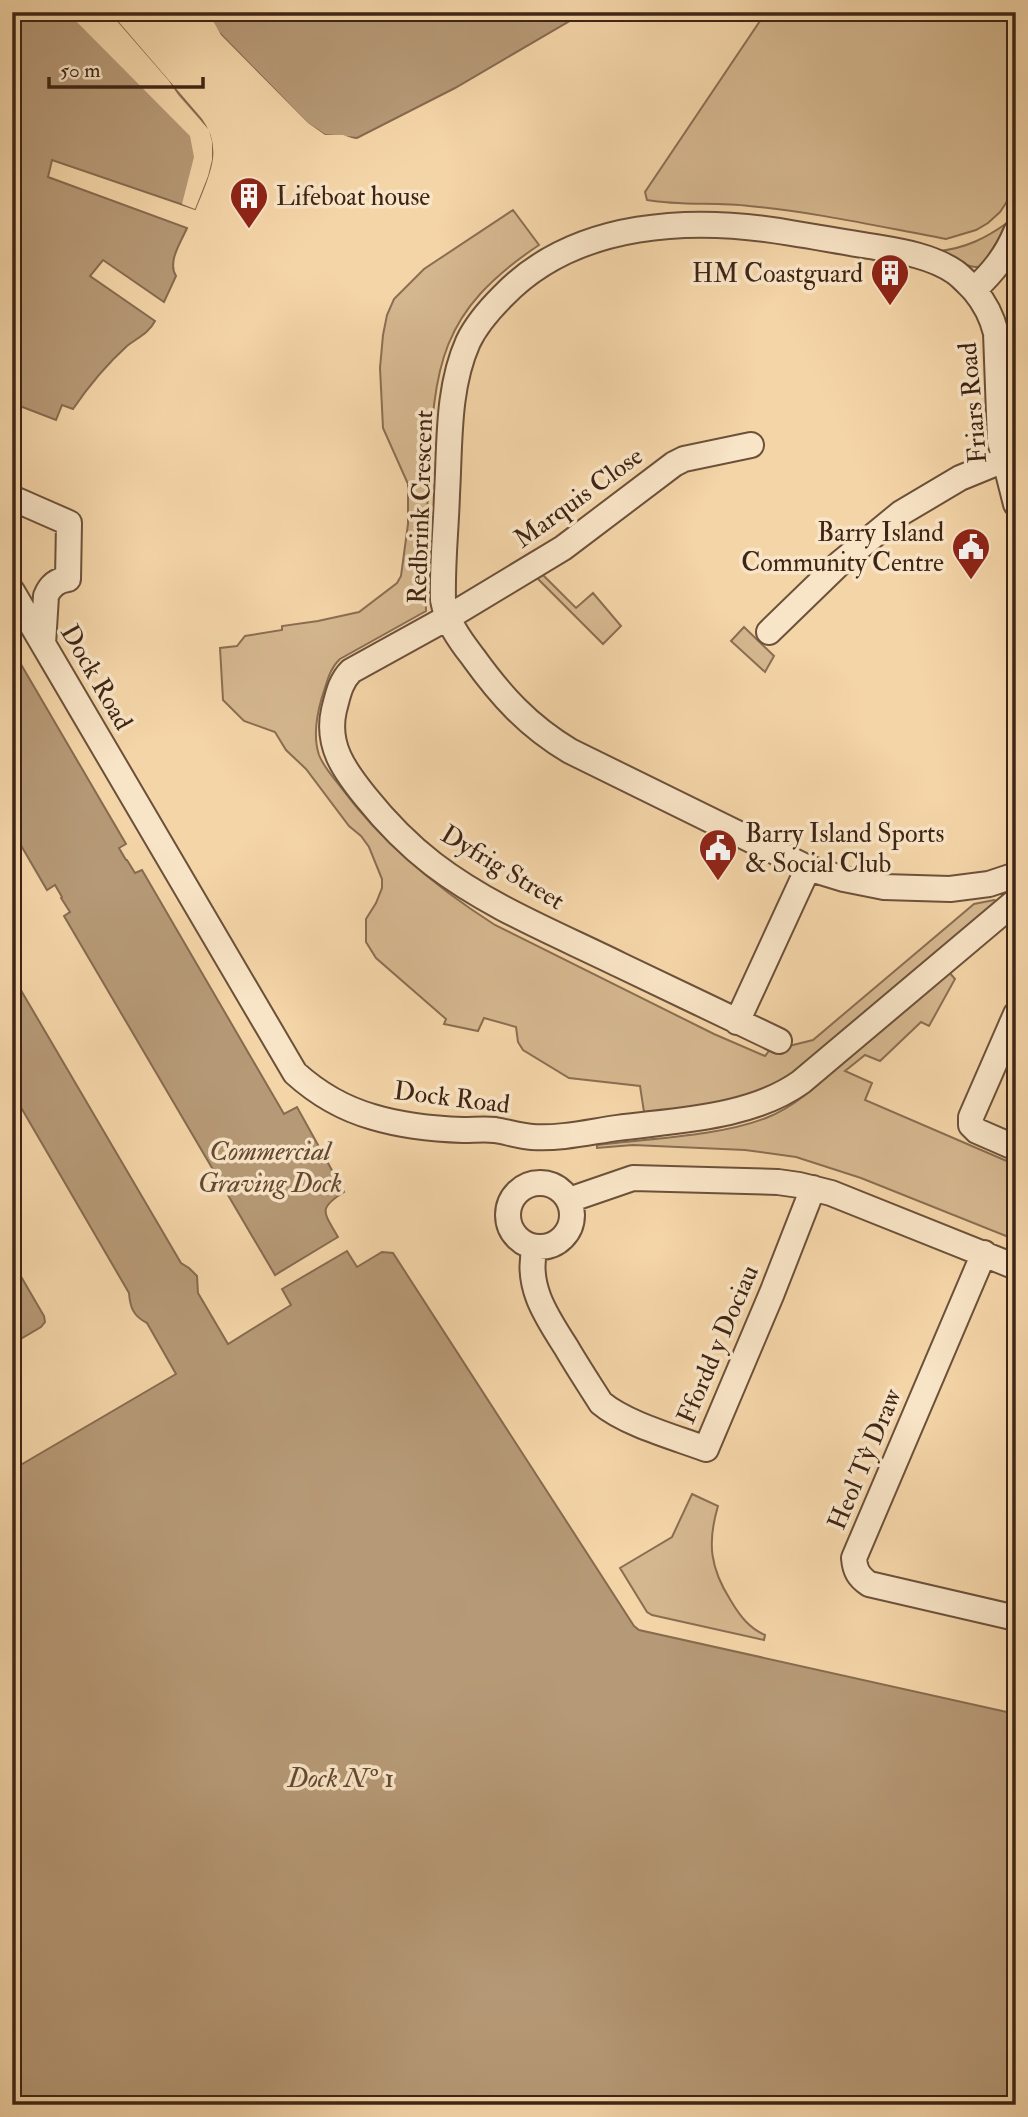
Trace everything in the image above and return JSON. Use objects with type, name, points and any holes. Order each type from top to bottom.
[{"type":"street","name":"Redbrink Crescent","points":[[974,290],[956,273],[916,255],[728,224],[652,227],[602,239],[548,261],[509,290],[482,319],[468,342],[457,374],[450,433],[443,588],[447,618],[497,690],[526,720],[570,751],[808,868],[864,884],[928,889],[974,887],[1016,876]]},
{"type":"street","points":[[974,290],[996,268],[1016,232]]},
{"type":"street","name":"Friars Road","points":[[974,290],[993,321],[996,333],[998,419],[1010,459],[1016,505]]},
{"type":"street","name":"Marquis Close","points":[[447,618],[563,548],[674,464],[684,459],[751,445]]},
{"type":"street","points":[[769,632],[839,564],[901,513],[960,478],[1010,459]]},
{"type":"street","points":[[12,498],[69,523],[68,579],[58,582],[48,590],[43,644]]},
{"type":"street","name":"Dock Road","points":[[12,591],[295,1073],[323,1094],[372,1117],[427,1128],[494,1130],[542,1137],[714,1115],[771,1100],[801,1082],[1016,901]]},
{"type":"street","name":"Dyfrig Street","points":[[447,618],[346,676],[337,698],[332,730],[335,747],[345,770],[373,805],[417,851],[456,880],[501,906],[779,1041]]},
{"type":"street","points":[[737,1022],[808,868]]},
{"type":"street","points":[[1016,1014],[971,1117],[971,1125],[977,1131],[1016,1148]]},
{"type":"street","points":[[569,1200],[633,1178],[778,1182],[831,1193],[1016,1267]]},
{"type":"street","points":[[543,1182],[554,1185],[563,1192],[569,1200],[572,1220],[569,1230],[555,1244],[535,1247],[516,1237],[510,1227],[509,1205],[522,1188],[543,1182]]},
{"type":"street","name":"Ffordd y Dociau","points":[[535,1247],[532,1259],[533,1277],[539,1304],[601,1403],[628,1419],[706,1449],[813,1188]]},
{"type":"street","name":"Heol Tŷ Draw","points":[[984,1253],[854,1558],[859,1576],[869,1584],[1016,1618]]},
{"type":"shaded area","points":[[766,12],[1016,12],[1016,178],[1000,212],[976,230],[946,239],[774,209],[647,200],[645,192]]},
{"type":"shaded area","points":[[513,210],[539,245],[480,294],[462,318],[448,344],[440,372],[431,438],[426,611],[340,659],[333,667],[322,697],[316,726],[317,748],[327,769],[359,810],[394,847],[432,881],[495,925],[714,1034],[765,1056],[769,1051],[813,1040],[974,904],[994,900],[999,902],[792,1081],[705,1108],[644,1112],[640,1086],[569,1078],[523,1050],[518,1042],[516,1027],[484,1018],[478,1031],[444,1024],[446,1019],[376,958],[366,942],[366,919],[382,888],[382,879],[369,847],[349,826],[306,769],[286,750],[275,732],[244,721],[223,700],[220,648],[237,646],[245,636],[282,630],[282,626],[359,612],[397,583],[401,576],[408,524],[408,484],[383,428],[380,368],[387,315],[394,299],[424,269]]},
{"type":"shaded area","points":[[1007,223],[991,260],[978,267],[958,262],[939,251],[975,242]]},
{"type":"shaded area","points":[[543,575],[576,608],[593,593],[621,626],[603,644],[537,578]]},
{"type":"shaded area","points":[[744,627],[774,656],[765,672],[731,641]]},
{"type":"shaded area","points":[[948,971],[955,979],[929,1026],[921,1022],[880,1061],[865,1055],[845,1071],[872,1083],[865,1100],[1016,1165],[1016,1240],[861,1178],[796,1157],[745,1150],[633,1145],[597,1148],[597,1145],[726,1129],[778,1113],[811,1090]]},
{"type":"shaded area","points":[[692,1494],[718,1506],[712,1532],[715,1566],[724,1589],[738,1612],[750,1625],[765,1635],[764,1640],[652,1615],[647,1612],[620,1568],[672,1537]]},
{"type":"water","points":[[12,12],[109,12],[201,119],[211,142],[211,164],[195,209],[52,160],[48,177],[187,228],[174,258],[176,276],[164,302],[103,260],[90,276],[155,321],[112,361],[73,409],[62,405],[56,420],[12,403]]},
{"type":"water","points":[[199,12],[585,12],[455,88],[357,138],[325,135],[307,123]]},
{"type":"water","name":"Commercial Graving Dock","points":[[12,649],[126,844],[119,848],[126,860],[135,873],[142,870],[284,1114],[297,1107],[344,1192],[330,1203],[326,1212],[338,1237],[275,1275],[64,916],[70,912],[55,885],[47,890],[12,830]]},
{"type":"water","name":"Dock Nº 1","points":[[12,975],[181,1263],[197,1276],[198,1293],[228,1344],[291,1305],[282,1289],[347,1251],[357,1267],[382,1252],[393,1253],[639,1630],[1016,1714],[1016,2105],[12,2105],[12,1470],[176,1374],[147,1323],[133,1311],[129,1293],[12,1092]]},
{"type":"water","points":[[12,1261],[45,1322],[12,1344]]},
{"type":"pier","points":[[67,12],[109,12],[209,130],[212,160],[195,209],[182,204],[194,157],[190,136]]},
{"type":"pier","points":[[195,12],[208,12],[221,35],[308,123],[325,135],[343,135],[360,141],[324,138],[305,126]]},
{"type":"place","name":"Lifeboat house","points":[[249,230]]},
{"type":"place","name":"HM Coastguard","points":[[890,307]]},
{"type":"place","name":"Barry Island Community Centre","points":[[971,581]]},
{"type":"place","name":"Barry Island Sports & Social Club","points":[[718,882]]}]
